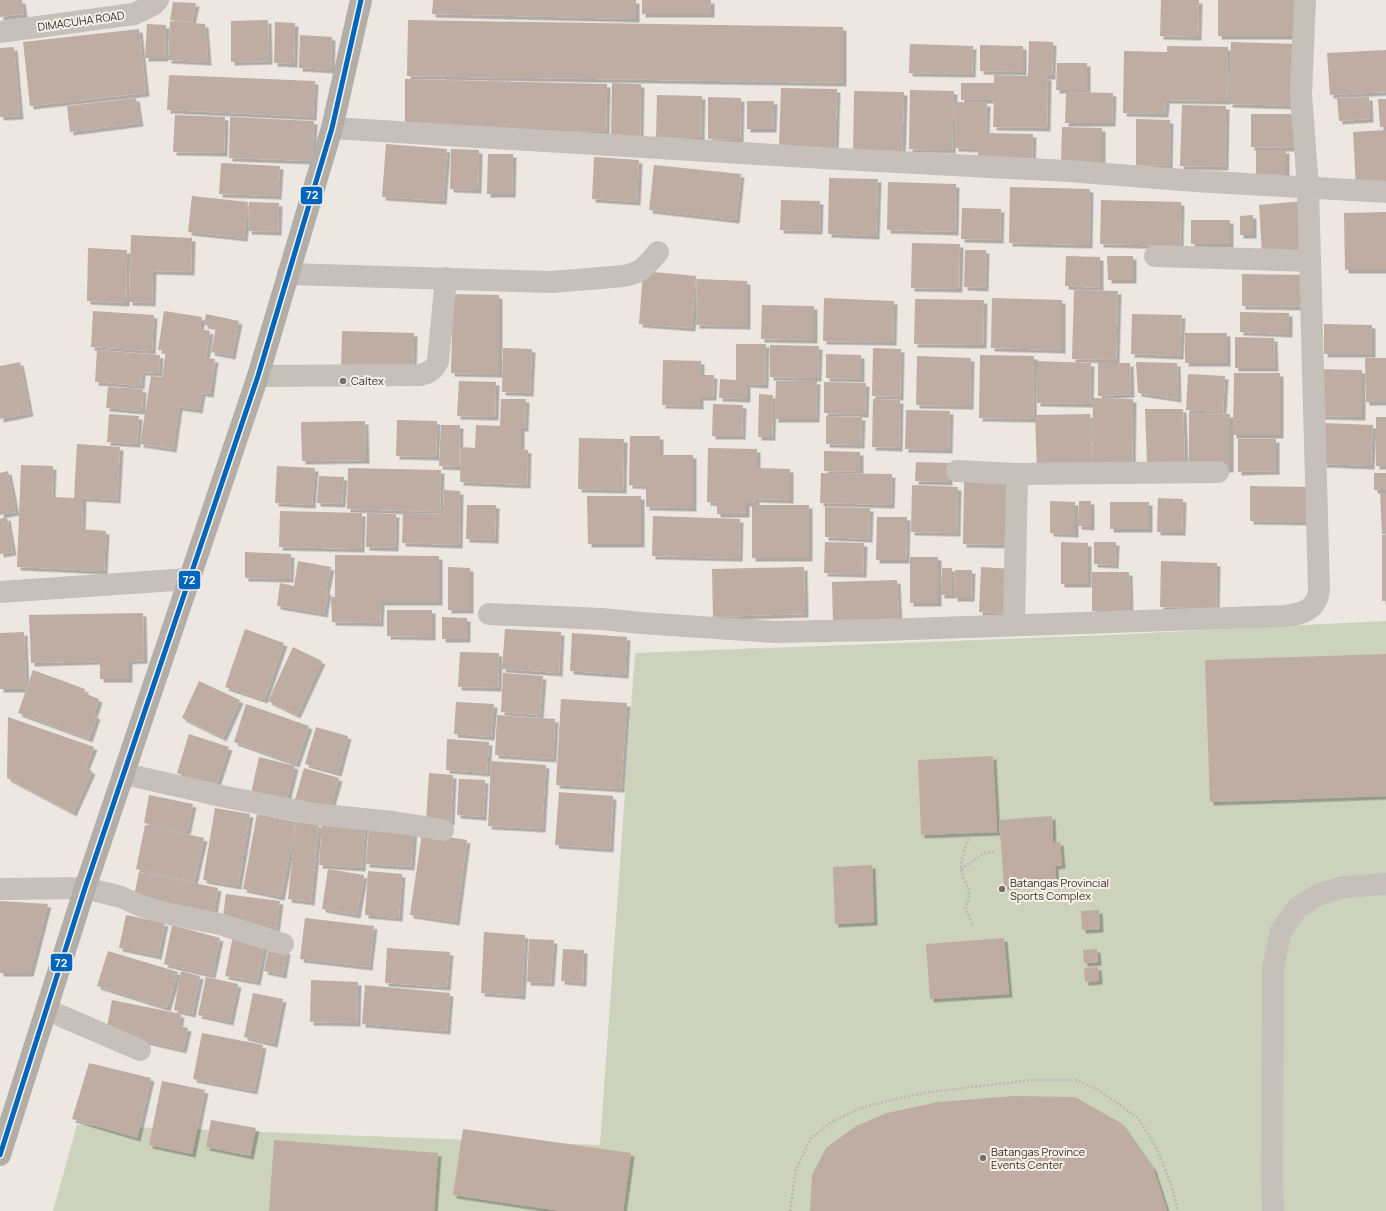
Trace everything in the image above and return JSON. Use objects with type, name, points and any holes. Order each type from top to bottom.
[{"type":"main road","points":[[0,1155],[85,888],[258,376],[332,128],[361,0]]},
{"type":"street","name":"DIMACUHA ROAD","points":[[0,32],[134,14],[154,5],[158,0]]},
{"type":"street","points":[[489,614],[602,619],[774,632],[1285,616],[1299,614],[1313,607],[1318,599],[1319,590],[1308,187],[1301,94],[1305,0]]},
{"type":"street","points":[[332,128],[1386,192]]},
{"type":"street","points":[[288,274],[552,282],[634,274],[644,269],[658,252]]},
{"type":"street","points":[[1155,256],[1310,261]]},
{"type":"street","points":[[258,376],[420,375],[428,373],[435,368],[438,361],[446,278]]},
{"type":"street","points":[[958,471],[1017,474],[1218,472]]},
{"type":"street","points":[[1014,625],[1017,474]]},
{"type":"street","points":[[0,592],[189,579]]},
{"type":"street","points":[[124,774],[226,797],[314,814],[393,822],[443,830]]},
{"type":"street","points":[[1273,1211],[1272,970],[1280,933],[1297,908],[1318,895],[1343,887],[1386,884]]},
{"type":"street","points":[[0,889],[85,888],[121,897],[142,906],[165,913],[220,924],[283,944]]},
{"type":"street","points":[[47,1010],[140,1050]]},
{"type":"path","points":[[972,836],[966,842],[960,869],[969,890],[969,900],[965,907],[973,926]]},
{"type":"path","points":[[960,869],[983,854],[996,851]]},
{"type":"path","points":[[790,1211],[796,1169],[811,1138],[833,1121],[864,1107],[930,1092],[1032,1080],[1077,1080],[1100,1091],[1138,1118],[1157,1149],[1171,1184],[1178,1211]]},
{"type":"green space","name":"Batangas Provincial Sports Complex","points":[[1386,621],[1386,1211],[53,1211],[77,1125],[600,1145],[635,653],[1109,635]]},
{"type":"building","points":[[0,0],[22,0],[24,14],[0,17]]},
{"type":"building","points":[[433,0],[636,0],[636,19],[432,14]]},
{"type":"building","points":[[642,0],[711,0],[711,14],[642,14]]},
{"type":"building","points":[[1161,0],[1199,0],[1198,37],[1160,36]]},
{"type":"building","points":[[1218,0],[1297,0],[1298,36],[1218,36]]},
{"type":"building","points":[[173,2],[196,3],[192,22],[170,20]]},
{"type":"building","points":[[268,20],[269,61],[231,62],[231,21]]},
{"type":"building","points":[[408,20],[843,27],[843,83],[407,76]]},
{"type":"building","points":[[170,21],[205,24],[208,62],[168,60]]},
{"type":"building","points":[[275,22],[295,23],[294,64],[274,63]]},
{"type":"building","points":[[147,24],[166,25],[165,58],[145,58]]},
{"type":"building","points":[[139,29],[146,93],[30,106],[23,42]]},
{"type":"building","points":[[300,35],[332,37],[331,70],[299,68]]},
{"type":"building","points":[[1029,41],[1053,42],[1052,76],[1042,76],[1048,77],[1047,128],[993,127],[994,100],[961,100],[961,83],[994,83],[994,75],[1028,76]]},
{"type":"building","points":[[1231,42],[1299,44],[1299,106],[1229,104]]},
{"type":"building","points":[[910,44],[973,46],[972,74],[909,73]]},
{"type":"building","points":[[980,45],[1023,46],[1023,72],[980,71]]},
{"type":"building","points":[[1167,46],[1228,47],[1227,101],[1166,100],[1165,114],[1123,113],[1124,51],[1167,52]]},
{"type":"building","points":[[14,47],[20,116],[0,117],[0,48]]},
{"type":"building","points":[[1386,50],[1386,92],[1330,95],[1327,53]]},
{"type":"building","points":[[1057,63],[1087,63],[1087,90],[1056,90]]},
{"type":"building","points":[[169,75],[315,81],[313,117],[167,110]]},
{"type":"building","points":[[405,79],[607,84],[606,132],[405,127]]},
{"type":"building","points":[[612,83],[641,84],[640,140],[611,139]]},
{"type":"building","points":[[781,88],[837,89],[835,149],[779,147]]},
{"type":"building","points":[[910,90],[954,91],[952,150],[909,149]]},
{"type":"building","points":[[854,91],[904,92],[902,159],[853,158]]},
{"type":"building","points":[[1066,92],[1113,93],[1112,123],[1065,123]]},
{"type":"building","points":[[657,95],[702,96],[701,138],[656,137]]},
{"type":"building","points":[[708,97],[741,98],[740,140],[708,139]]},
{"type":"building","points":[[1369,97],[1370,119],[1339,121],[1337,98]]},
{"type":"building","points":[[136,98],[140,123],[70,132],[67,106]]},
{"type":"building","points":[[1378,99],[1386,99],[1386,127],[1380,127]]},
{"type":"building","points":[[747,101],[774,101],[773,129],[747,129]]},
{"type":"building","points":[[956,102],[987,103],[986,133],[1033,134],[1032,165],[978,164],[978,149],[955,148]]},
{"type":"building","points":[[1182,105],[1226,106],[1225,167],[1180,166]]},
{"type":"building","points":[[1251,114],[1294,114],[1294,148],[1251,147]]},
{"type":"building","points":[[175,115],[225,117],[224,153],[173,152]]},
{"type":"building","points":[[230,117],[314,121],[312,161],[229,158]]},
{"type":"building","points":[[1136,119],[1170,120],[1169,166],[1136,165]]},
{"type":"building","points":[[1062,127],[1102,128],[1102,167],[1061,167]]},
{"type":"building","points":[[1386,130],[1386,186],[1356,188],[1353,132]]},
{"type":"building","points":[[386,144],[447,149],[443,201],[382,197]]},
{"type":"building","points":[[451,149],[479,150],[478,190],[450,189]]},
{"type":"building","points":[[1256,150],[1286,150],[1286,182],[1256,182]]},
{"type":"building","points":[[488,154],[513,154],[512,194],[487,194]]},
{"type":"building","points":[[594,157],[639,160],[637,202],[592,199]]},
{"type":"building","points":[[221,163],[280,166],[278,196],[219,194]]},
{"type":"building","points":[[654,165],[741,174],[736,220],[649,210]]},
{"type":"building","points":[[829,178],[878,179],[876,236],[828,234]]},
{"type":"building","points":[[888,182],[956,184],[955,232],[887,230]]},
{"type":"building","points":[[1010,187],[1090,189],[1089,245],[1009,243]]},
{"type":"building","points":[[192,196],[248,202],[244,238],[188,232]]},
{"type":"building","points":[[781,200],[820,201],[819,231],[780,230]]},
{"type":"building","points":[[1101,200],[1181,202],[1180,246],[1100,244]]},
{"type":"building","points":[[1303,201],[1307,251],[1262,253],[1259,205]]},
{"type":"building","points":[[249,202],[279,203],[278,232],[248,231]]},
{"type":"building","points":[[962,208],[1001,209],[1000,240],[961,239]]},
{"type":"building","points":[[1386,212],[1386,270],[1345,270],[1344,213]]},
{"type":"building","points":[[1253,215],[1253,235],[1240,235],[1240,216]]},
{"type":"building","points":[[1191,220],[1230,220],[1230,244],[1191,244]]},
{"type":"building","points":[[131,235],[192,238],[191,272],[153,271],[152,303],[129,302]]},
{"type":"building","points":[[912,243],[960,244],[959,289],[911,288]]},
{"type":"building","points":[[88,248],[127,250],[126,303],[87,301]]},
{"type":"building","points":[[965,250],[986,250],[985,288],[964,287]]},
{"type":"building","points":[[1066,256],[1100,257],[1100,288],[1065,286]]},
{"type":"building","points":[[1107,256],[1133,256],[1133,280],[1108,280]]},
{"type":"building","points":[[643,271],[696,276],[692,328],[639,324]]},
{"type":"building","points":[[1242,274],[1307,275],[1307,307],[1242,306]]},
{"type":"building","points":[[697,279],[747,281],[747,326],[696,325]]},
{"type":"building","points":[[1074,290],[1118,291],[1116,360],[1072,359]]},
{"type":"building","points":[[453,294],[499,295],[499,374],[451,373]]},
{"type":"building","points":[[824,298],[894,301],[893,342],[823,341]]},
{"type":"building","points":[[992,298],[1062,300],[1062,350],[991,348]]},
{"type":"building","points":[[915,299],[984,300],[983,345],[914,344]]},
{"type":"building","points":[[762,305],[814,306],[814,340],[761,339]]},
{"type":"building","points":[[93,311],[154,315],[152,351],[91,347]]},
{"type":"building","points":[[164,311],[202,317],[200,329],[210,331],[206,358],[215,359],[210,394],[202,393],[199,410],[179,407],[173,449],[140,444],[151,376],[162,377],[166,351],[158,350]]},
{"type":"building","points":[[1240,312],[1289,313],[1289,334],[1240,332]]},
{"type":"building","points":[[206,314],[239,321],[232,356],[211,352],[216,327],[204,325]]},
{"type":"building","points":[[1132,314],[1182,315],[1180,356],[1131,354]]},
{"type":"building","points":[[1324,324],[1372,325],[1372,354],[1324,354]]},
{"type":"building","points":[[342,331],[414,333],[413,373],[341,371]]},
{"type":"building","points":[[1185,333],[1227,333],[1227,363],[1185,363]]},
{"type":"building","points":[[1235,337],[1274,338],[1275,368],[1235,368]]},
{"type":"building","points":[[736,344],[766,344],[765,385],[747,384],[747,399],[719,398],[720,379],[736,380]]},
{"type":"building","points":[[770,345],[819,346],[818,378],[770,377]]},
{"type":"building","points":[[503,348],[532,349],[530,393],[502,392]]},
{"type":"building","points":[[873,348],[901,349],[900,397],[872,396]]},
{"type":"building","points":[[97,350],[160,355],[159,373],[142,372],[141,386],[95,382]]},
{"type":"building","points":[[826,354],[861,355],[861,379],[826,378]]},
{"type":"building","points":[[980,355],[1034,356],[1033,419],[979,418]]},
{"type":"building","points":[[917,356],[971,358],[970,406],[916,405]]},
{"type":"building","points":[[1365,358],[1386,358],[1386,402],[1366,402]]},
{"type":"building","points":[[663,360],[701,361],[701,375],[714,375],[713,397],[700,397],[700,406],[662,405]]},
{"type":"building","points":[[1037,361],[1091,363],[1090,404],[1037,403]]},
{"type":"building","points":[[20,362],[30,413],[0,419],[0,366]]},
{"type":"building","points":[[1136,362],[1177,363],[1178,399],[1138,393]]},
{"type":"building","points":[[1098,363],[1130,363],[1131,394],[1098,396]]},
{"type":"building","points":[[1318,369],[1362,370],[1362,417],[1318,416]]},
{"type":"building","points":[[1234,373],[1280,373],[1280,435],[1233,435]]},
{"type":"building","points":[[1188,374],[1225,376],[1223,412],[1186,410]]},
{"type":"building","points":[[459,381],[496,382],[495,417],[457,416]]},
{"type":"building","points":[[776,381],[817,381],[816,419],[775,419]]},
{"type":"building","points":[[824,382],[866,383],[865,414],[824,413]]},
{"type":"building","points":[[108,387],[143,389],[142,411],[106,408]]},
{"type":"building","points":[[759,394],[773,395],[772,437],[758,437]]},
{"type":"building","points":[[1093,398],[1133,399],[1132,472],[1092,471]]},
{"type":"building","points":[[501,399],[526,399],[525,428],[521,428],[521,449],[528,450],[527,485],[460,482],[461,447],[475,448],[476,425],[500,426]]},
{"type":"building","points":[[873,399],[900,400],[899,448],[872,447]]},
{"type":"building","points":[[713,404],[743,405],[742,436],[712,436]]},
{"type":"building","points":[[1145,409],[1183,409],[1185,462],[1147,463]]},
{"type":"building","points":[[906,410],[950,411],[949,450],[905,449]]},
{"type":"building","points":[[1189,413],[1230,414],[1230,469],[1189,469]]},
{"type":"building","points":[[109,414],[139,416],[137,444],[107,442]]},
{"type":"building","points":[[1090,414],[1092,470],[1037,471],[1035,415]]},
{"type":"building","points":[[826,416],[862,417],[861,445],[826,444]]},
{"type":"building","points":[[1376,417],[1386,417],[1386,466],[1376,466]]},
{"type":"building","points":[[397,420],[437,421],[436,457],[396,456]]},
{"type":"building","points":[[365,421],[366,460],[302,461],[301,422]]},
{"type":"building","points":[[1324,423],[1373,425],[1371,466],[1323,464]]},
{"type":"building","points":[[441,425],[460,425],[459,467],[439,466]]},
{"type":"building","points":[[630,436],[660,436],[660,455],[693,455],[693,508],[646,507],[646,486],[629,485]]},
{"type":"building","points":[[579,438],[624,439],[623,490],[578,489]]},
{"type":"building","points":[[1238,439],[1276,439],[1276,471],[1238,472]]},
{"type":"building","points":[[77,444],[120,447],[117,500],[83,498],[82,529],[106,531],[104,571],[17,567],[21,465],[53,466],[52,497],[74,498]]},
{"type":"building","points":[[708,448],[757,449],[757,468],[790,469],[790,500],[756,499],[756,503],[746,503],[746,514],[717,514],[717,503],[707,502]]},
{"type":"building","points":[[824,451],[860,452],[860,472],[824,471]]},
{"type":"building","points":[[916,462],[949,463],[949,482],[915,481]]},
{"type":"building","points":[[277,466],[315,468],[312,505],[275,503]]},
{"type":"building","points":[[348,468],[441,470],[440,512],[347,509]]},
{"type":"building","points":[[8,471],[16,512],[0,515],[0,473]]},
{"type":"building","points":[[821,473],[892,474],[891,505],[820,503]]},
{"type":"building","points":[[1374,473],[1386,473],[1386,490],[1374,490]]},
{"type":"building","points":[[319,476],[344,477],[342,504],[317,503]]},
{"type":"building","points":[[964,481],[1013,483],[1012,545],[963,544]]},
{"type":"building","points":[[912,485],[958,487],[957,533],[911,532]]},
{"type":"building","points":[[1250,486],[1308,487],[1308,522],[1250,521]]},
{"type":"building","points":[[444,490],[460,491],[459,545],[402,543],[403,513],[443,514]]},
{"type":"building","points":[[1380,493],[1386,493],[1386,534],[1382,534]]},
{"type":"building","points":[[587,496],[641,496],[641,544],[588,544]]},
{"type":"building","points":[[1158,498],[1183,499],[1182,532],[1157,532]]},
{"type":"building","points":[[1050,501],[1075,502],[1075,534],[1050,533]]},
{"type":"building","points":[[1079,501],[1091,501],[1091,527],[1078,526]]},
{"type":"building","points":[[1110,502],[1149,502],[1149,529],[1110,529]]},
{"type":"building","points":[[467,505],[496,505],[495,540],[466,539]]},
{"type":"building","points":[[752,505],[809,505],[809,558],[752,558]]},
{"type":"building","points":[[825,507],[870,508],[869,539],[825,537]]},
{"type":"building","points":[[280,511],[362,513],[361,549],[279,547]]},
{"type":"building","points":[[367,513],[396,514],[395,548],[366,547]]},
{"type":"building","points":[[653,516],[740,519],[739,558],[652,556]]},
{"type":"building","points":[[7,517],[13,552],[0,554],[0,519]]},
{"type":"building","points":[[877,517],[907,517],[906,560],[876,560]]},
{"type":"building","points":[[1382,535],[1386,535],[1386,601],[1382,601]]},
{"type":"building","points":[[825,542],[864,543],[863,574],[824,573]]},
{"type":"building","points":[[1061,542],[1088,543],[1088,584],[1061,584]]},
{"type":"building","points":[[1094,542],[1116,542],[1115,565],[1094,564]]},
{"type":"building","points":[[245,552],[291,554],[290,579],[245,578]]},
{"type":"building","points":[[335,555],[439,556],[439,602],[381,602],[380,623],[332,622],[331,597],[335,597]]},
{"type":"building","points":[[910,557],[938,557],[938,603],[910,603]]},
{"type":"building","points":[[298,561],[331,567],[326,591],[328,592],[324,614],[277,606],[280,583],[294,586]]},
{"type":"building","points":[[1161,561],[1217,563],[1216,609],[1160,607]]},
{"type":"building","points":[[448,567],[470,568],[470,610],[448,610]]},
{"type":"building","points":[[804,567],[805,614],[713,617],[712,569]]},
{"type":"building","points":[[981,567],[1012,569],[1009,614],[979,612]]},
{"type":"building","points":[[942,568],[952,568],[952,595],[941,595]]},
{"type":"building","points":[[955,570],[972,570],[971,598],[954,598]]},
{"type":"building","points":[[1092,572],[1129,572],[1130,611],[1092,611]]},
{"type":"building","points":[[897,580],[899,620],[833,622],[832,582]]},
{"type":"building","points":[[387,610],[432,610],[432,637],[387,636]]},
{"type":"building","points":[[143,613],[144,660],[129,661],[129,679],[100,679],[100,661],[31,663],[29,615]]},
{"type":"building","points":[[442,617],[467,618],[467,639],[442,639]]},
{"type":"building","points":[[245,629],[284,643],[264,700],[225,687]]},
{"type":"building","points":[[505,629],[561,632],[559,673],[502,669]]},
{"type":"building","points":[[24,632],[26,689],[0,689],[0,633]]},
{"type":"building","points":[[572,633],[627,637],[625,675],[570,671]]},
{"type":"building","points":[[293,647],[322,661],[297,715],[268,701]]},
{"type":"building","points":[[460,652],[499,653],[498,688],[458,687]]},
{"type":"building","points":[[1386,654],[1386,796],[1210,802],[1205,660]]},
{"type":"building","points":[[33,670],[85,689],[84,693],[99,699],[94,715],[97,716],[89,739],[18,713]]},
{"type":"building","points":[[503,673],[543,676],[540,715],[501,712]]},
{"type":"building","points":[[199,681],[240,700],[223,738],[182,718]]},
{"type":"building","points":[[561,699],[627,703],[621,789],[556,785]]},
{"type":"building","points":[[456,702],[494,704],[491,737],[454,734]]},
{"type":"building","points":[[246,704],[309,726],[296,764],[234,742]]},
{"type":"building","points":[[497,715],[555,719],[553,759],[495,755]]},
{"type":"building","points":[[8,717],[94,747],[86,767],[92,771],[73,813],[7,778]]},
{"type":"building","points":[[316,727],[348,736],[338,773],[305,764]]},
{"type":"building","points":[[189,734],[229,747],[216,786],[177,773]]},
{"type":"building","points":[[447,739],[489,742],[487,773],[446,770]]},
{"type":"building","points":[[993,756],[997,832],[921,835],[918,760]]},
{"type":"building","points":[[259,757],[295,766],[285,807],[250,798]]},
{"type":"building","points":[[491,761],[546,765],[542,829],[488,826]]},
{"type":"building","points":[[304,768],[339,778],[329,813],[294,803]]},
{"type":"building","points":[[429,773],[453,775],[451,822],[426,821]]},
{"type":"building","points":[[459,779],[485,780],[483,817],[457,815]]},
{"type":"building","points":[[559,792],[613,796],[610,849],[555,845]]},
{"type":"building","points":[[149,795],[193,804],[187,832],[144,823]]},
{"type":"building","points":[[215,808],[250,814],[238,886],[203,880]]},
{"type":"building","points":[[257,814],[296,822],[281,897],[243,889]]},
{"type":"building","points":[[1052,816],[1053,843],[1060,842],[1062,865],[1055,866],[1056,883],[1004,886],[999,820]]},
{"type":"building","points":[[296,822],[319,824],[311,902],[288,899]]},
{"type":"building","points":[[322,823],[365,826],[362,868],[319,865]]},
{"type":"building","points":[[145,825],[204,838],[194,882],[136,869]]},
{"type":"building","points":[[369,826],[414,829],[411,867],[366,864]]},
{"type":"building","points":[[422,833],[467,840],[456,922],[410,915]]},
{"type":"building","points":[[872,865],[874,922],[835,924],[833,867]]},
{"type":"building","points":[[328,869],[364,875],[357,915],[322,909]]},
{"type":"building","points":[[368,871],[402,874],[399,918],[365,915]]},
{"type":"building","points":[[139,872],[218,888],[213,917],[133,901]]},
{"type":"building","points":[[226,894],[280,901],[276,930],[222,923]]},
{"type":"building","points":[[0,901],[48,904],[30,973],[0,973]]},
{"type":"building","points":[[1099,910],[1100,929],[1082,930],[1081,911]]},
{"type":"building","points":[[126,915],[165,923],[158,956],[119,948]]},
{"type":"building","points":[[305,918],[374,926],[369,967],[300,959]]},
{"type":"building","points":[[172,925],[220,938],[212,975],[164,964]]},
{"type":"building","points":[[484,932],[525,935],[522,996],[481,993]]},
{"type":"building","points":[[233,936],[265,943],[257,982],[225,976]]},
{"type":"building","points":[[1004,938],[1009,994],[930,999],[926,944]]},
{"type":"building","points":[[529,939],[554,940],[551,983],[527,982]]},
{"type":"building","points":[[269,947],[287,951],[283,975],[264,971]]},
{"type":"building","points":[[387,948],[450,952],[447,987],[385,983]]},
{"type":"building","points":[[563,949],[584,950],[583,983],[561,981]]},
{"type":"building","points":[[1097,949],[1098,962],[1084,963],[1083,950]]},
{"type":"building","points":[[108,951],[178,972],[167,1008],[97,986]]},
{"type":"building","points":[[1098,967],[1099,981],[1085,982],[1084,968]]},
{"type":"building","points":[[181,971],[200,976],[192,1014],[174,1010]]},
{"type":"building","points":[[206,977],[238,984],[230,1022],[198,1015]]},
{"type":"building","points":[[311,980],[358,982],[357,1023],[310,1022]]},
{"type":"building","points":[[365,985],[450,993],[447,1031],[362,1024]]},
{"type":"building","points":[[253,993],[283,999],[274,1044],[244,1037]]},
{"type":"building","points":[[112,1000],[181,1014],[179,1026],[188,1028],[183,1050],[106,1032]]},
{"type":"building","points":[[202,1033],[263,1045],[254,1091],[193,1079]]},
{"type":"building","points":[[89,1063],[151,1078],[137,1138],[72,1119]]},
{"type":"building","points":[[162,1081],[205,1090],[192,1154],[149,1145]]},
{"type":"building","name":"Batangas Province Events Center","points":[[1014,1096],[1075,1097],[1121,1123],[1153,1168],[1167,1211],[810,1211],[812,1175],[826,1148],[856,1126],[887,1113],[938,1102]]},
{"type":"building","points":[[211,1120],[256,1128],[250,1156],[206,1147]]},
{"type":"building","points":[[463,1129],[631,1153],[623,1211],[561,1211],[453,1195]]},
{"type":"building","points":[[274,1140],[438,1153],[434,1211],[269,1211]]},
{"type":"transit line","name":"72","points":[[0,1155],[85,888],[258,376],[332,128],[361,0]]},
{"type":"place","name":"Caltex","points":[[343,381]]},
{"type":"place","name":"Batangas Provincial Sports Complex","points":[[1002,889]]},
{"type":"place","name":"Batangas Province Events Center","points":[[983,1158]]}]
